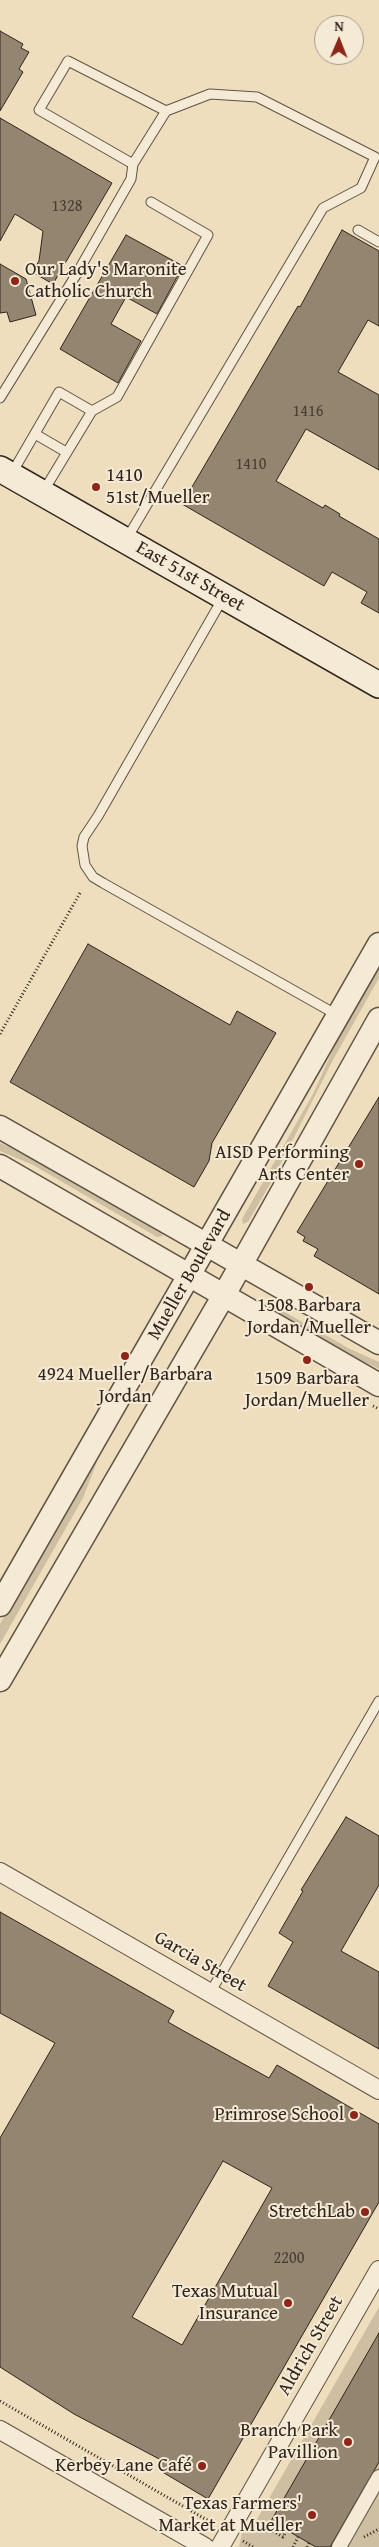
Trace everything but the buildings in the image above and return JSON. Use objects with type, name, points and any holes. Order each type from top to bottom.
[{"type":"main road","name":"East 51st Street","points":[[5,472],[379,685]]},
{"type":"street","name":"Mueller Boulevard","points":[[0,1606],[379,944]]},
{"type":"street","name":"Mueller Boulevard","points":[[0,1680],[242,1264],[379,1020]]},
{"type":"street","points":[[0,1126],[379,1343]]},
{"type":"street","points":[[0,1166],[379,1385]]},
{"type":"street","name":"Garcia Street","points":[[0,1872],[379,2090]]},
{"type":"street","name":"Aldrich Street","points":[[220,2547],[379,2270]]},
{"type":"street","points":[[0,2430],[205,2547]]},
{"type":"street","points":[[339,2547],[379,2477]]},
{"type":"lane","points":[[133,164],[39,110],[68,61],[166,111]]},
{"type":"lane","points":[[0,398],[26,359],[131,179],[133,164],[166,111],[210,94],[256,97],[375,157],[360,188],[323,208],[126,541]]},
{"type":"lane","points":[[42,493],[92,411],[117,397],[208,235],[151,202]]},
{"type":"lane","points":[[358,230],[379,242]]},
{"type":"lane","points":[[5,472],[35,434],[59,392],[92,411]]},
{"type":"lane","points":[[35,434],[66,452]]},
{"type":"lane","points":[[224,597],[104,807],[84,837],[82,846],[85,865],[93,876],[103,882],[339,1016]]},
{"type":"lane","points":[[210,1993],[379,1701]]},
{"type":"path","points":[[0,1034],[80,893]]},
{"type":"path","points":[[0,2401],[216,2525]]},
{"type":"path","points":[[264,2526],[283,2536],[287,2530]]},
{"type":"path","points":[[293,2547],[298,2537]]},
{"type":"path","points":[[306,2547],[309,2543]]},
{"type":"shaded area","points":[[379,965],[379,978],[334,1058],[273,1179],[248,1222],[243,1224],[242,1219],[313,1094],[339,1036]]},
{"type":"shaded area","points":[[0,1143],[31,1156],[161,1231],[163,1236],[157,1237],[33,1165],[0,1151]]},
{"type":"shaded area","points":[[267,1302],[350,1349],[379,1362],[379,1369],[347,1354],[264,1307]]},
{"type":"shaded area","points":[[100,1454],[83,1498],[0,1644],[0,1624]]},
{"type":"shaded area","points":[[379,2307],[379,2547],[239,2547],[242,2533],[256,2521]]},
{"type":"place","name":"Our Lady's Maronite Catholic Church","points":[[15,281]]},
{"type":"place","name":"1410 51st/Mueller","points":[[96,487]]},
{"type":"place","name":"AISD Performing Arts Center","points":[[359,1164]]},
{"type":"place","name":"1508 Barbara Jordan/Mueller","points":[[309,1287]]},
{"type":"place","name":"4924 Mueller/Barbara Jordan","points":[[125,1356]]},
{"type":"place","name":"1509 Barbara Jordan/Mueller","points":[[307,1360]]},
{"type":"place","name":"Primrose School","points":[[354,2115]]},
{"type":"place","name":"StretchLab","points":[[365,2212]]},
{"type":"place","name":"Texas Mutual Insurance","points":[[288,2303]]},
{"type":"place","name":"Branch Park Pavillion","points":[[348,2442]]},
{"type":"place","name":"Kerbey Lane Café","points":[[202,2466]]},
{"type":"place","name":"Texas Farmers' Market at Mueller","points":[[312,2515]]}]
